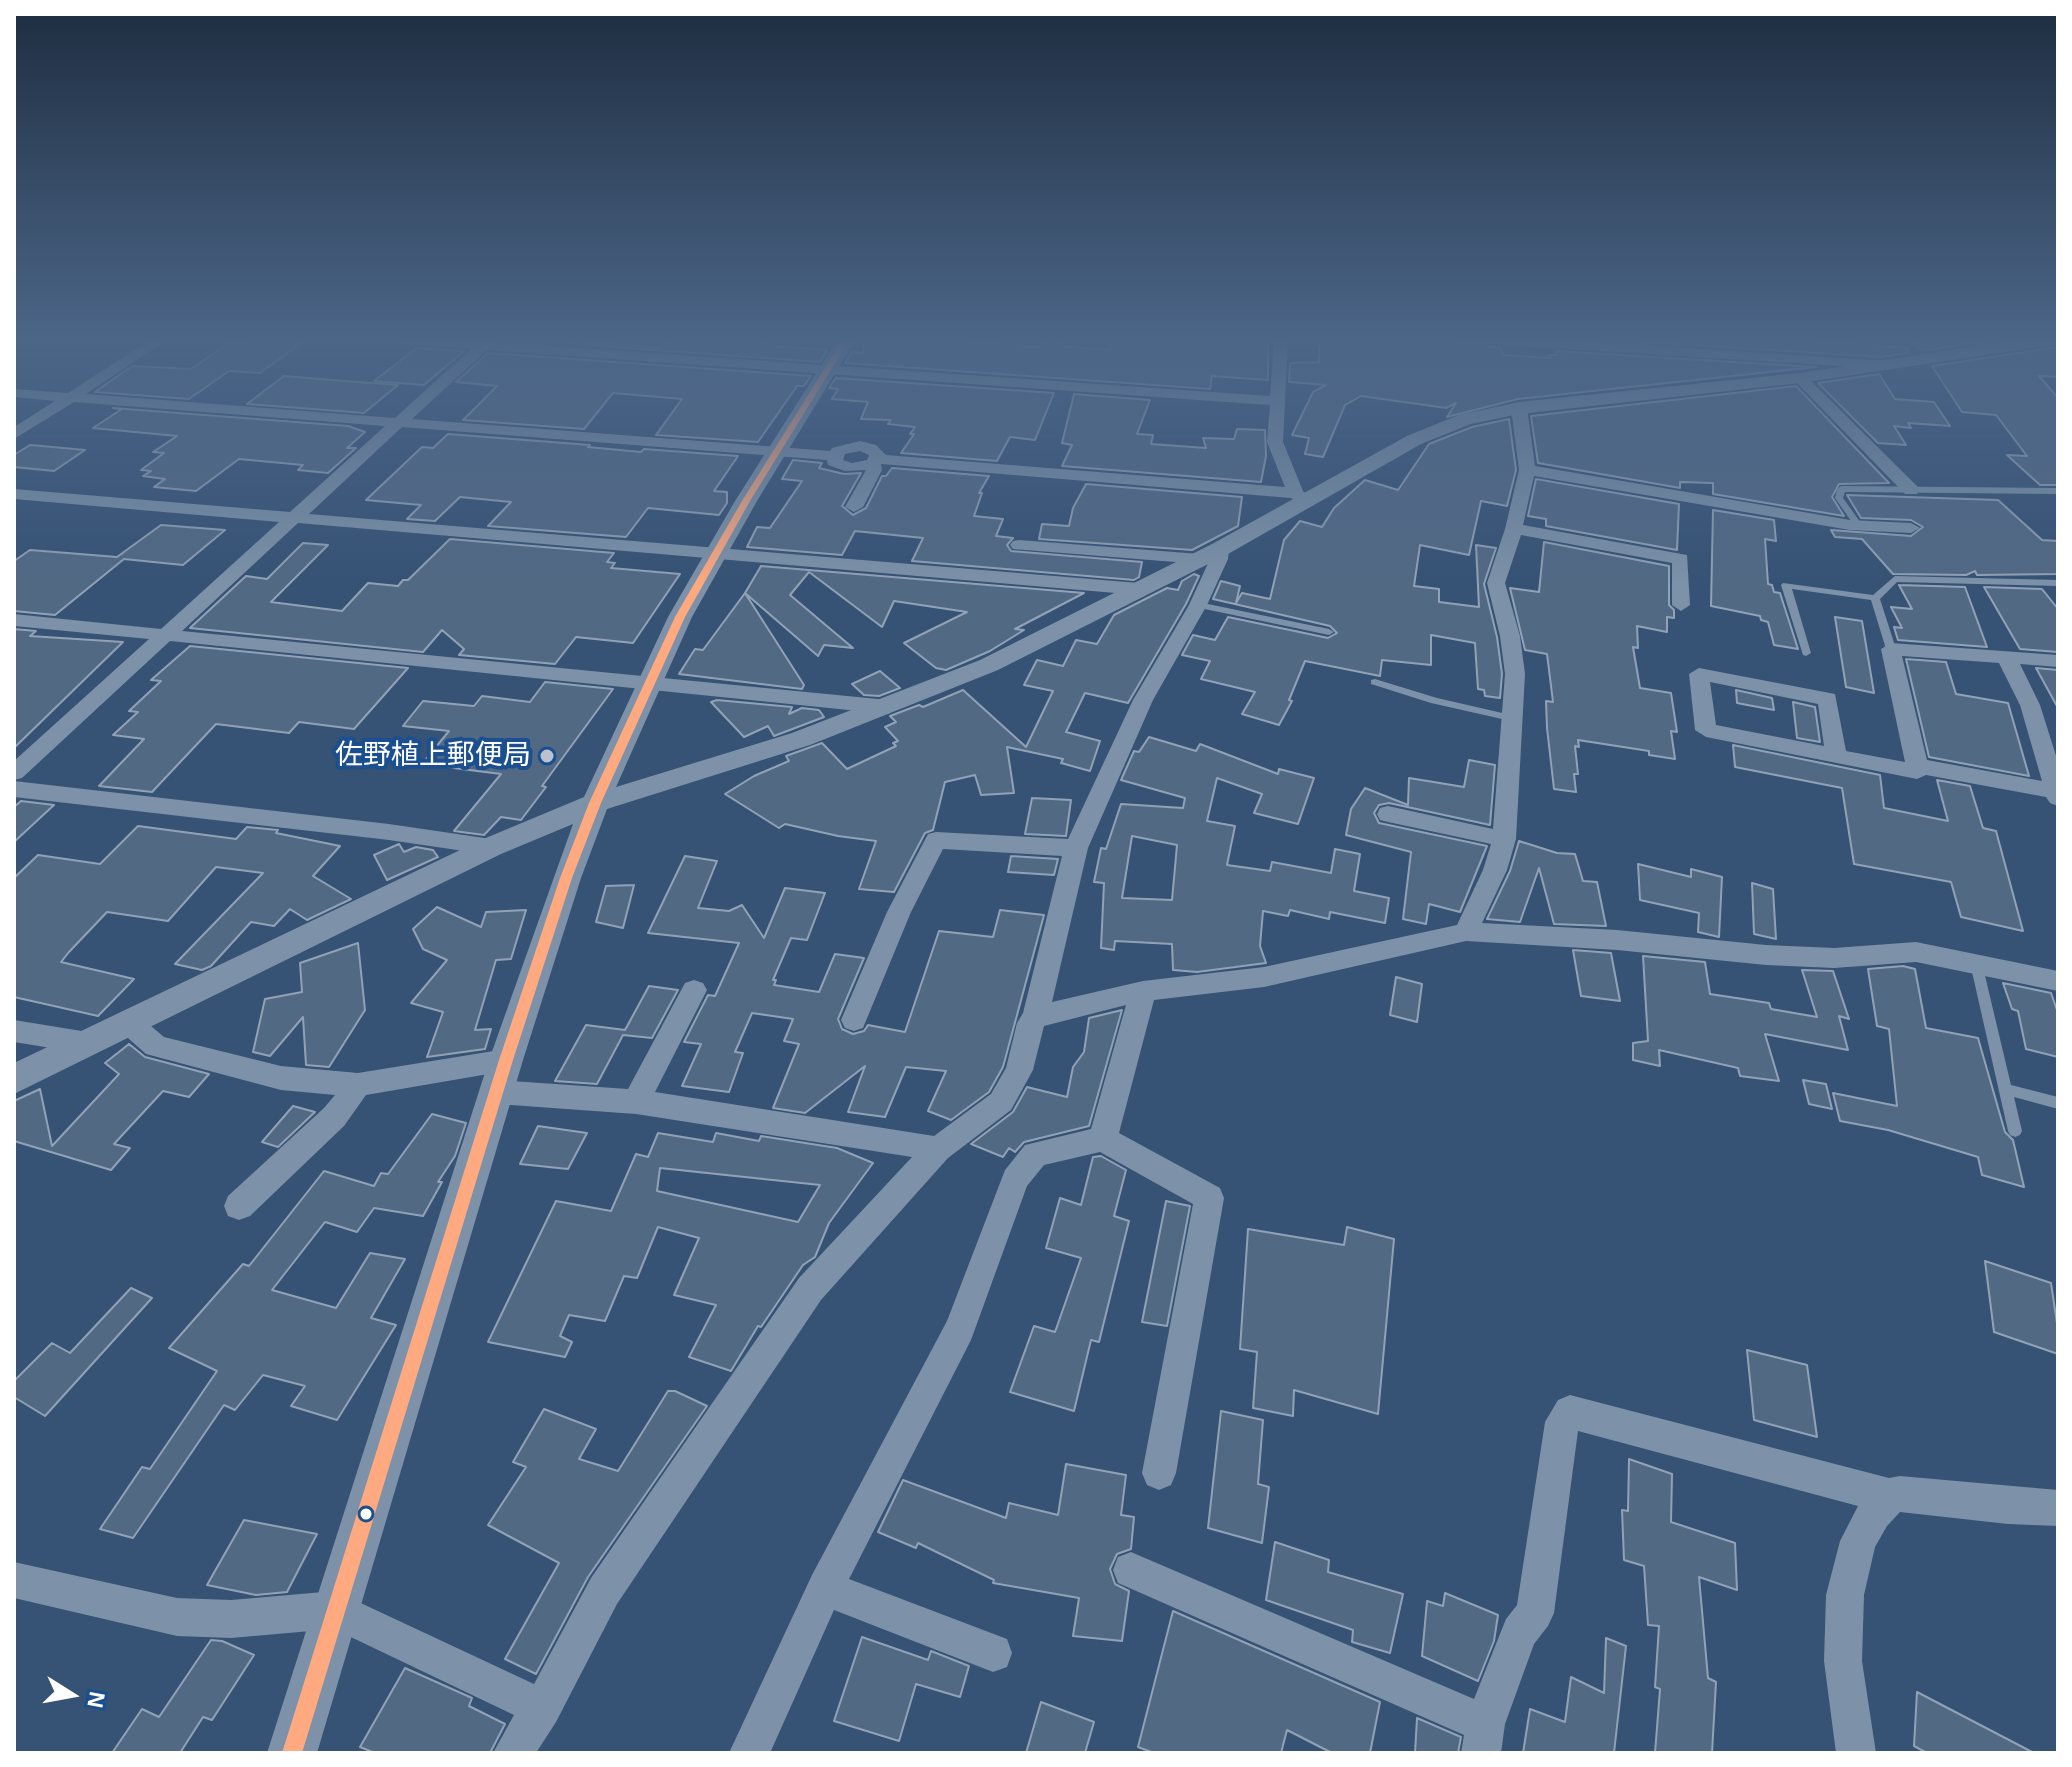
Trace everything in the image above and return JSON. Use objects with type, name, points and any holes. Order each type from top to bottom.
[{"type":"street","points":[[14,434],[34,421]]},
{"type":"street","points":[[391,421],[834,456],[834,462],[843,467],[859,468],[876,462],[1301,497]]},
{"type":"street","points":[[292,1753],[506,1060],[566,878],[649,681],[715,554],[795,421]]},
{"type":"street","points":[[1276,421],[1275,442],[1301,497]]},
{"type":"street","points":[[14,1079],[491,847],[595,803],[801,739],[989,665],[1210,554],[1301,497],[1414,440],[1460,421]]},
{"type":"street","points":[[1466,932],[1495,870],[1504,839],[1515,674],[1510,636],[1496,583],[1514,529],[1527,470],[1521,421]]},
{"type":"street","points":[[1843,421],[1911,490]]},
{"type":"street","points":[[14,773],[398,422]]},
{"type":"street","points":[[854,507],[876,462]]},
{"type":"street","points":[[1527,470],[1859,526],[1911,528]]},
{"type":"street","points":[[14,494],[1139,589]]},
{"type":"street","points":[[1514,529],[1681,559],[1681,605]]},
{"type":"street","points":[[513,1753],[542,1708],[604,1591],[810,1289],[938,1149],[1001,1102],[1019,1070],[1076,848],[1143,700],[1198,605],[1219,559],[1210,554],[1019,545]]},
{"type":"street","points":[[14,620],[888,707]]},
{"type":"street","points":[[1836,756],[1828,699],[1699,674],[1706,730],[1721,733],[1917,772],[1891,649],[2058,661]]},
{"type":"street","points":[[1917,766],[2057,794],[2030,705],[2007,658]]},
{"type":"street","points":[[14,789],[389,832],[491,847]]},
{"type":"street","points":[[1388,814],[1504,839]]},
{"type":"street","points":[[854,1020],[899,912],[936,840],[1076,848]]},
{"type":"street","points":[[1035,1017],[1143,991],[1264,977],[1466,932],[1617,940],[1766,955],[1834,958],[1916,952],[2058,981]]},
{"type":"street","points":[[636,1102],[694,990]]},
{"type":"street","points":[[1103,1139],[1143,991]]},
{"type":"street","points":[[129,1023],[156,1046],[281,1078],[358,1085],[506,1060]]},
{"type":"street","points":[[14,1031],[88,1043]]},
{"type":"street","points":[[239,1206],[334,1117],[358,1085]]},
{"type":"street","points":[[497,1092],[636,1102],[714,1112],[938,1149]]},
{"type":"street","points":[[749,1753],[825,1588],[960,1329],[1015,1179],[1035,1154],[1103,1139],[1209,1198],[1159,1473]]},
{"type":"street","points":[[1131,1570],[1483,1739],[1519,1632],[1535,1613],[1562,1422],[1570,1412],[1889,1496],[1900,1494],[2008,1506],[2058,1508]]},
{"type":"street","points":[[1856,1753],[1843,1661],[1845,1595],[1858,1541],[1874,1513],[1889,1496]]},
{"type":"street","points":[[14,1580],[177,1617],[231,1619],[335,1610],[542,1708]]},
{"type":"street","points":[[825,1588],[993,1653]]},
{"type":"lane","points":[[1859,526],[1839,498],[1841,489],[2058,491]]},
{"type":"lane","points":[[1875,598],[1895,579],[2058,583]]},
{"type":"lane","points":[[1806,653],[1786,585],[1875,598]]},
{"type":"lane","points":[[1875,598],[1891,649]]},
{"type":"lane","points":[[1198,605],[1329,632]]},
{"type":"lane","points":[[1375,682],[1435,701],[1511,718]]},
{"type":"lane","points":[[1976,963],[2015,1131]]},
{"type":"lane","points":[[2005,1089],[2058,1103]]},
{"type":"building","points":[[103,421],[289,421],[348,426],[365,432],[347,448],[356,448],[328,473],[298,470],[303,465],[239,459],[196,491],[154,487],[165,479],[143,476],[151,471],[141,470],[164,453],[153,452],[177,436],[93,428]]},
{"type":"building","points":[[483,421],[590,421],[584,429]]},
{"type":"building","points":[[666,421],[772,421],[758,442],[656,435]]},
{"type":"building","points":[[890,421],[1042,421],[1035,440],[1010,437],[997,461],[901,453],[914,434],[910,434],[915,427],[888,424]]},
{"type":"building","points":[[1067,421],[1142,421],[1137,434],[1153,435],[1151,444],[1206,448],[1203,438],[1234,439],[1237,429],[1265,430],[1266,456],[1261,482],[1062,466],[1072,445],[1062,443]]},
{"type":"building","points":[[1299,421],[1338,421],[1323,457],[1305,454],[1309,438],[1292,435]]},
{"type":"building","points":[[1509,421],[1516,470],[1507,506],[1481,501],[1469,555],[1420,545],[1414,586],[1439,589],[1439,602],[1479,607],[1476,545],[1496,548],[1484,584],[1497,637],[1502,674],[1500,698],[1485,696],[1484,690],[1478,689],[1475,643],[1431,635],[1431,665],[1382,660],[1380,676],[1305,661],[1289,700],[1292,701],[1279,725],[1242,714],[1255,692],[1201,679],[1210,661],[1182,655],[1193,635],[1215,640],[1228,617],[1328,638],[1337,633],[1330,626],[1213,599],[1221,581],[1240,586],[1236,603],[1242,593],[1270,599],[1284,540],[1300,521],[1322,527],[1334,508],[1365,480],[1398,490],[1429,444],[1472,427]]},
{"type":"building","points":[[1532,421],[1830,421],[1889,483],[1839,484],[1832,497],[1844,516],[1713,494],[1713,483],[1680,482],[1680,488],[1538,463]]},
{"type":"building","points":[[1856,421],[1947,421],[1950,426],[1908,423],[1911,428],[1894,426],[1906,445],[1878,443]]},
{"type":"building","points":[[2001,421],[2058,421],[2058,485],[2040,485],[2007,455],[2027,456]]},
{"type":"building","points":[[448,434],[641,452],[644,449],[738,456],[714,491],[727,492],[727,503],[719,515],[648,508],[626,537],[488,526],[511,502],[460,497],[435,521],[407,519],[421,505],[366,500],[422,447],[433,448]]},
{"type":"building","points":[[30,445],[85,450],[54,471],[14,467],[14,455]]},
{"type":"building","points":[[793,460],[822,463],[819,468],[844,474],[861,473],[842,506],[853,515],[866,508],[882,476],[886,476],[892,468],[989,476],[979,493],[982,493],[974,516],[1003,519],[996,536],[1013,538],[1007,545],[1011,551],[1142,562],[1139,577],[1134,580],[912,561],[923,538],[855,531],[842,555],[747,547],[757,527],[770,528],[802,481],[782,479]]},
{"type":"building","points":[[1536,479],[1679,504],[1677,550],[1546,526],[1546,519],[1528,516]]},
{"type":"building","points":[[1086,484],[1242,497],[1238,526],[1192,550],[1039,539],[1042,524],[1069,526],[1073,508]]},
{"type":"building","points":[[1847,495],[1998,500],[2042,540],[2058,541],[2058,574],[1977,575],[1975,571],[1966,575],[1893,574],[1862,539],[1835,537],[1831,530],[1911,536],[1923,527],[1911,520],[1861,518]]},
{"type":"building","points":[[1713,510],[1774,520],[1776,541],[1765,539],[1768,584],[1772,585],[1774,592],[1780,593],[1798,649],[1774,645],[1768,622],[1761,620],[1760,616],[1711,606]]},
{"type":"building","points":[[161,525],[225,530],[183,565],[124,559],[55,615],[14,611],[14,561],[30,550],[117,557]]},
{"type":"building","points":[[450,539],[614,553],[607,562],[615,563],[611,568],[680,574],[633,643],[576,637],[555,664],[459,655],[464,649],[442,630],[423,652],[190,628],[246,576],[267,579],[303,543],[328,545],[271,602],[342,611],[368,583],[398,586],[403,580],[408,580]]},
{"type":"building","points":[[1544,542],[1669,566],[1669,605],[1674,610],[1674,618],[1667,617],[1667,632],[1637,626],[1638,648],[1633,647],[1640,688],[1671,693],[1677,732],[1671,731],[1675,759],[1649,755],[1649,751],[1578,740],[1579,747],[1575,746],[1576,792],[1554,789],[1547,728],[1546,701],[1553,702],[1547,654],[1525,650],[1510,588],[1539,592]]},
{"type":"building","points":[[761,566],[1084,593],[1015,629],[1024,630],[990,651],[946,670],[936,668],[904,643],[967,612],[894,601],[882,627],[809,572],[790,595],[853,648],[824,645],[818,656],[745,593]]},
{"type":"building","points":[[1194,574],[1199,576],[1186,604],[1128,703],[1085,693],[1066,732],[1100,741],[1090,771],[1061,763],[1063,759],[1007,747],[1014,793],[981,795],[975,775],[945,782],[933,830],[925,833],[894,892],[859,889],[876,841],[785,824],[779,828],[725,794],[754,776],[789,761],[786,756],[822,743],[847,769],[896,746],[893,743],[898,741],[885,727],[896,722],[890,716],[919,705],[923,707],[963,690],[1026,747],[1053,691],[1024,685],[1037,660],[1063,666],[1076,640],[1097,644],[1114,615],[1167,588],[1178,590],[1182,581]]},
{"type":"building","points":[[1899,585],[1965,587],[1987,647],[1898,640],[1894,627],[1902,628],[1891,607],[1912,609]]},
{"type":"building","points":[[1984,587],[2042,589],[2058,609],[2058,652],[2020,649]]},
{"type":"building","points":[[745,593],[804,685],[802,689],[679,674],[695,649],[703,650]]},
{"type":"building","points":[[1835,617],[1862,621],[1874,693],[1846,687]]},
{"type":"building","points":[[14,629],[36,631],[30,636],[123,642],[14,748]]},
{"type":"building","points":[[190,646],[408,668],[354,729],[299,722],[289,733],[216,724],[152,792],[99,786],[144,739],[113,735],[138,712],[129,711],[161,681],[151,680]]},
{"type":"building","points":[[1906,659],[1946,662],[1956,694],[2008,703],[2029,776],[1929,757]]},
{"type":"building","points":[[2036,668],[2058,670],[2058,708]]},
{"type":"building","points":[[880,671],[900,688],[879,696],[864,695],[852,684]]},
{"type":"building","points":[[545,682],[613,689],[521,820],[501,817],[484,835],[454,831],[501,774],[422,764],[449,731],[403,726],[423,701],[474,706],[482,696],[530,702]]},
{"type":"building","points":[[1736,690],[1772,698],[1774,710],[1737,703]]},
{"type":"building","points":[[711,702],[792,707],[789,714],[802,708],[819,710],[824,717],[774,736],[768,726],[744,737]]},
{"type":"building","points":[[1793,702],[1815,707],[1820,742],[1797,738]]},
{"type":"building","points":[[1149,737],[1196,751],[1200,744],[1278,774],[1279,769],[1314,778],[1298,824],[1254,813],[1262,794],[1217,778],[1207,821],[1235,826],[1227,865],[1270,871],[1272,862],[1331,873],[1335,849],[1360,854],[1354,891],[1389,898],[1385,923],[1330,912],[1329,919],[1290,910],[1288,916],[1263,911],[1260,946],[1266,963],[1197,972],[1173,970],[1172,944],[1115,941],[1114,950],[1101,948],[1104,883],[1094,882],[1101,848],[1106,849],[1121,804],[1183,808],[1185,798],[1121,780],[1134,751],[1139,752]],"holes":[[[1132,836],[1177,845],[1172,900],[1122,898]]]},
{"type":"building","points":[[1733,745],[1880,775],[1884,808],[1948,821],[1937,780],[1970,786],[1983,828],[1996,831],[2023,931],[1961,917],[1951,882],[1854,864],[1842,788],[1735,767]]},
{"type":"building","points":[[1469,760],[1495,765],[1490,825],[1389,803],[1379,805],[1374,813],[1379,823],[1487,846],[1460,912],[1429,904],[1426,924],[1403,919],[1411,852],[1346,835],[1351,809],[1365,788],[1408,805],[1409,778],[1464,787]]},
{"type":"building","points":[[1032,798],[1071,800],[1066,836],[1025,834]]},
{"type":"building","points":[[21,801],[54,805],[14,842],[14,807]]},
{"type":"building","points":[[138,826],[236,839],[247,827],[278,830],[276,833],[340,846],[313,876],[351,899],[307,920],[290,909],[274,926],[251,922],[211,966],[202,970],[175,964],[263,873],[216,867],[168,921],[107,912],[61,962],[134,979],[98,1016],[14,997],[14,878],[38,855],[100,864]]},
{"type":"building","points":[[1519,841],[1557,853],[1575,854],[1583,881],[1597,882],[1606,926],[1554,924],[1539,868],[1520,922],[1487,919],[1510,871]]},
{"type":"building","points":[[399,844],[404,852],[416,847],[433,850],[438,857],[387,880],[374,855]]},
{"type":"building","points":[[685,856],[717,861],[698,908],[729,911],[742,905],[764,938],[785,888],[825,893],[807,940],[791,938],[773,980],[776,980],[774,985],[819,992],[835,954],[864,958],[838,1019],[842,1029],[853,1034],[864,1031],[868,1025],[905,1032],[939,931],[993,937],[1000,910],[1044,915],[1003,1067],[989,1092],[951,1120],[928,1111],[946,1071],[906,1067],[885,1117],[848,1112],[865,1066],[805,1113],[773,1108],[799,1044],[784,1041],[793,1019],[752,1013],[735,1052],[743,1053],[729,1092],[682,1086],[701,1044],[684,1042],[708,995],[715,996],[739,943],[648,933]]},
{"type":"building","points":[[1011,856],[1058,859],[1054,875],[1008,872]]},
{"type":"building","points":[[1638,864],[1691,877],[1691,869],[1722,877],[1719,937],[1698,932],[1699,913],[1640,900]]},
{"type":"building","points":[[1752,883],[1773,889],[1776,939],[1754,934]]},
{"type":"building","points":[[634,885],[623,928],[596,922],[606,886]]},
{"type":"building","points":[[437,907],[481,927],[486,912],[526,910],[511,959],[496,960],[475,1030],[491,1029],[485,1049],[427,1057],[443,1012],[411,1003],[447,960],[423,949],[413,929]]},
{"type":"building","points":[[358,943],[365,1010],[329,1067],[306,1065],[303,1017],[270,1056],[253,1052],[265,999],[302,992],[300,963]]},
{"type":"building","points":[[1573,950],[1611,953],[1620,1001],[1581,996]]},
{"type":"building","points":[[1643,956],[1705,962],[1710,994],[1769,1003],[1771,1009],[1817,1017],[1802,970],[1833,971],[1849,1019],[1839,1016],[1848,1050],[1765,1034],[1779,1081],[1740,1076],[1738,1068],[1659,1050],[1660,1066],[1633,1060],[1633,1043],[1648,1041]]},
{"type":"building","points":[[1903,966],[1915,969],[1926,1028],[1978,1038],[2005,1132],[2013,1140],[2024,1187],[1982,1175],[1978,1157],[1888,1130],[1840,1121],[1833,1093],[1897,1106],[1889,1029],[1877,1026],[1868,969]]},
{"type":"building","points":[[1396,977],[1422,984],[1417,1022],[1390,1015]]},
{"type":"building","points":[[2003,983],[2051,993],[2058,1013],[2058,1057],[2026,1049],[2018,1011],[2012,1009]]},
{"type":"building","points":[[649,986],[678,990],[652,1038],[623,1035],[597,1084],[555,1081],[586,1025],[625,1030]]},
{"type":"building","points":[[1122,1010],[1089,1126],[1024,1142],[1015,1152],[1009,1148],[1003,1157],[971,1144],[1013,1112],[1027,1087],[1067,1097],[1073,1067],[1084,1052],[1089,1018]]},
{"type":"building","points":[[129,1044],[145,1057],[209,1074],[189,1097],[163,1091],[114,1144],[130,1148],[111,1170],[14,1141],[14,1101],[40,1089],[52,1146],[119,1074],[105,1063]]},
{"type":"building","points":[[1803,1080],[1826,1084],[1832,1109],[1809,1104]]},
{"type":"building","points":[[293,1106],[315,1112],[278,1147],[262,1142]]},
{"type":"building","points":[[432,1114],[466,1123],[455,1156],[438,1182],[442,1182],[423,1216],[374,1208],[357,1232],[325,1222],[272,1290],[336,1308],[370,1253],[405,1259],[371,1318],[396,1325],[337,1420],[291,1406],[305,1386],[263,1375],[235,1410],[224,1405],[133,1538],[100,1529],[142,1467],[150,1469],[217,1371],[169,1348],[243,1264],[249,1266],[324,1171],[374,1186],[381,1173],[388,1174]]},
{"type":"building","points":[[538,1126],[587,1133],[568,1169],[520,1164]]},
{"type":"building","points":[[658,1133],[713,1142],[716,1133],[759,1141],[761,1136],[837,1148],[873,1163],[829,1223],[815,1257],[803,1265],[761,1327],[758,1326],[731,1371],[689,1357],[716,1305],[674,1295],[699,1238],[658,1227],[637,1278],[624,1276],[605,1321],[569,1315],[560,1336],[572,1342],[565,1357],[488,1342],[556,1201],[611,1211],[636,1154],[648,1157]],"holes":[[[660,1168],[820,1185],[798,1222],[657,1191]]]},
{"type":"building","points":[[1101,1156],[1126,1170],[1114,1216],[1129,1221],[1099,1342],[1091,1340],[1074,1411],[1010,1392],[1034,1326],[1055,1332],[1081,1258],[1046,1248],[1060,1198],[1081,1205],[1093,1157]]},
{"type":"building","points":[[1166,1201],[1190,1206],[1167,1326],[1142,1322]]},
{"type":"building","points":[[1347,1227],[1394,1239],[1378,1414],[1294,1390],[1293,1416],[1253,1408],[1257,1352],[1240,1349],[1248,1229],[1344,1245]]},
{"type":"building","points":[[1985,1261],[2051,1283],[2058,1354],[1994,1332]]},
{"type":"building","points":[[131,1288],[152,1298],[45,1416],[14,1397],[14,1381],[52,1343],[70,1353]]},
{"type":"building","points":[[1747,1350],[1807,1365],[1817,1437],[1754,1420]]},
{"type":"building","points":[[668,1391],[675,1391],[707,1406],[588,1577],[536,1674],[505,1659],[559,1563],[488,1525],[526,1467],[513,1462],[544,1409],[596,1429],[579,1459],[618,1471]]},
{"type":"building","points":[[1221,1411],[1263,1420],[1258,1484],[1269,1487],[1262,1543],[1208,1528]]},
{"type":"building","points":[[1629,1459],[1672,1474],[1671,1522],[1735,1543],[1737,1590],[1699,1577],[1708,1678],[1716,1682],[1712,1753],[1655,1753],[1660,1689],[1655,1687],[1659,1626],[1648,1625],[1644,1566],[1624,1560],[1622,1510],[1628,1511]]},
{"type":"building","points":[[1066,1464],[1126,1475],[1121,1515],[1134,1517],[1131,1549],[1117,1554],[1110,1569],[1115,1584],[1129,1591],[1122,1641],[1073,1636],[1079,1598],[993,1583],[994,1580],[918,1543],[916,1548],[878,1532],[903,1480],[1006,1518],[1009,1503],[1058,1515]]},
{"type":"building","points":[[244,1520],[317,1534],[287,1592],[256,1595],[207,1585]]},
{"type":"building","points":[[1275,1542],[1329,1560],[1328,1572],[1403,1594],[1390,1653],[1352,1642],[1353,1630],[1266,1600]]},
{"type":"building","points":[[1445,1593],[1498,1615],[1494,1641],[1478,1681],[1422,1656],[1427,1601],[1443,1606]]},
{"type":"building","points":[[1173,1611],[1380,1702],[1370,1753],[1332,1753],[1287,1730],[1281,1753],[1154,1753],[1138,1747]]},
{"type":"building","points":[[862,1637],[928,1660],[931,1651],[969,1666],[960,1697],[916,1684],[899,1741],[834,1721]]},
{"type":"building","points":[[1606,1638],[1626,1646],[1614,1753],[1523,1753],[1530,1709],[1565,1722],[1571,1677],[1604,1693]]},
{"type":"building","points":[[211,1640],[222,1641],[254,1655],[212,1720],[203,1717],[180,1753],[112,1753],[142,1709],[159,1717]]},
{"type":"building","points":[[405,1668],[472,1698],[469,1706],[505,1724],[490,1753],[375,1753],[360,1747]]},
{"type":"building","points":[[1917,1692],[2034,1753],[1927,1753],[1914,1746]]},
{"type":"building","points":[[1041,1702],[1094,1722],[1085,1753],[1026,1753]]},
{"type":"building","points":[[1417,1718],[1461,1737],[1458,1753],[1415,1753]]},
{"type":"transit line","points":[[292,1753],[506,1060],[566,878],[595,803],[680,617],[796,421]]},
{"type":"place","name":"佐野植上郵便局","points":[[547,756]]}]
